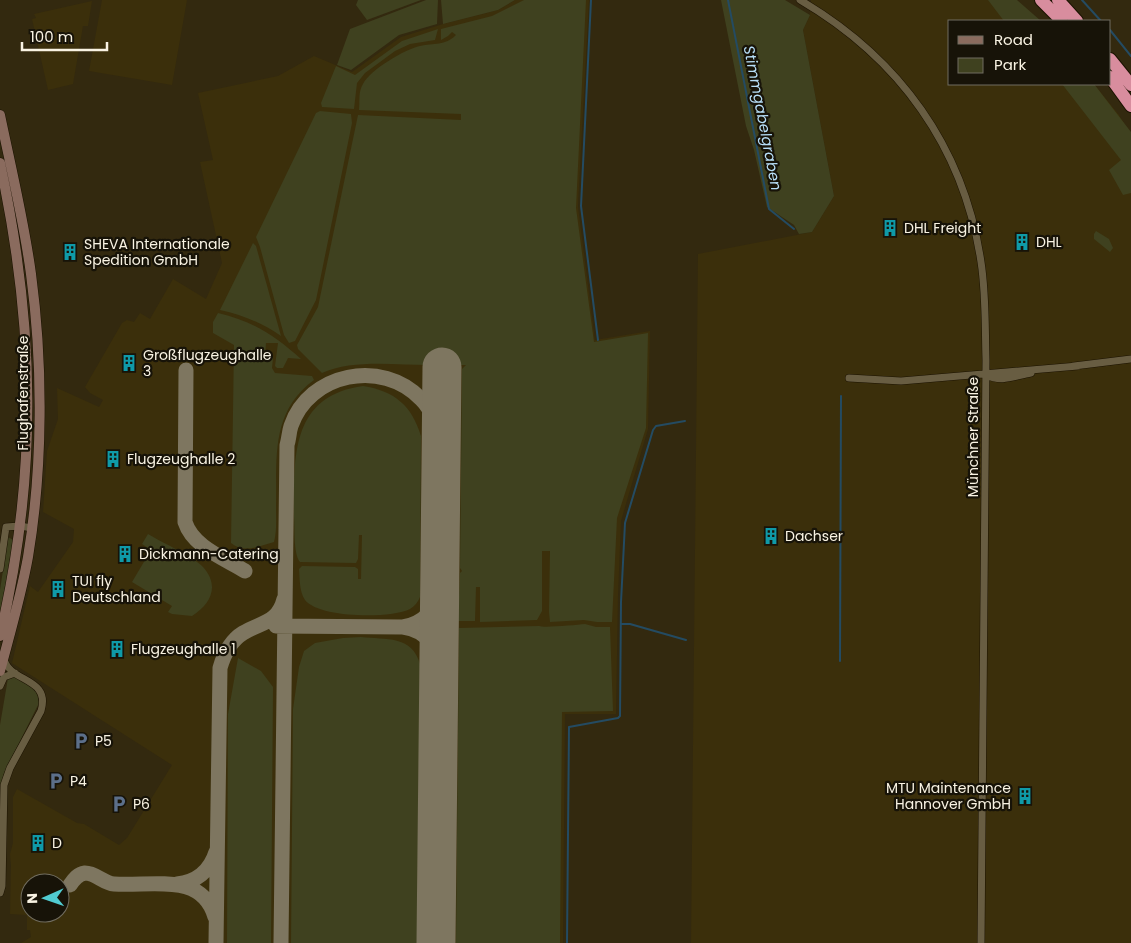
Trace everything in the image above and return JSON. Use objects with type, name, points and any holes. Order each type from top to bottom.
[{"type":"highway","points":[[1041,0],[1061,20]]},
{"type":"highway","points":[[1058,0],[1076,20]]},
{"type":"highway","points":[[1111,60],[1131,85]]},
{"type":"highway","points":[[1111,78],[1131,106]]},
{"type":"main road","name":"Flughafenstraße","points":[[0,115],[26,237],[36,320],[39,401],[32,528],[17,610],[0,671]]},
{"type":"main road","name":"Flughafenstraße","points":[[0,163],[15,239],[26,342],[28,438],[20,526],[0,636]]},
{"type":"street","name":"Münchner Straße","points":[[800,0],[834,21],[850,34],[892,72],[920,108],[949,157],[967,202],[980,255],[985,304],[986,375],[981,943]]},
{"type":"street","points":[[849,378],[901,381],[986,375],[1002,371],[1078,366],[1131,359]]},
{"type":"street","points":[[6,530],[20,526],[32,528]]},
{"type":"street","points":[[6,530],[18,539]]},
{"type":"street","points":[[0,570],[6,530]]},
{"type":"street","points":[[0,893],[2,886],[4,785],[10,768],[41,711],[43,702],[38,688],[15,673],[6,665],[4,658]]},
{"type":"street","points":[[0,686],[4,677],[15,673]]},
{"type":"shaded area","points":[[102,0],[187,0],[172,85],[89,71]]},
{"type":"shaded area","points":[[515,0],[589,0],[578,206],[595,340],[650,331],[648,429],[621,521],[616,714],[565,714],[563,943],[21,943],[31,937],[30,930],[27,930],[27,923],[70,923],[70,873],[20,873],[20,915],[10,914],[10,854],[13,843],[13,797],[17,789],[77,823],[84,824],[119,845],[127,838],[172,765],[12,663],[30,586],[38,592],[73,542],[74,529],[43,512],[47,451],[58,419],[57,388],[99,407],[103,400],[90,393],[85,387],[122,323],[127,320],[134,322],[140,313],[150,319],[173,279],[206,299],[222,263],[200,162],[213,160],[198,93],[278,76],[314,56],[352,72],[401,37],[498,10]]},
{"type":"shaded area","points":[[811,0],[1016,0],[1038,20],[948,20],[948,85],[1095,85],[1119,115],[1131,135],[1131,943],[691,943],[698,254],[812,232],[834,196],[803,30],[810,15]]},
{"type":"shaded area","points":[[92,1],[88,26],[83,26],[73,84],[48,90],[32,19],[36,18],[34,14]]},
{"type":"green space","points":[[358,0],[421,0],[367,20],[356,5]]},
{"type":"green space","points":[[426,0],[438,0],[437,24],[399,35],[351,70],[337,65],[350,29]]},
{"type":"green space","points":[[441,0],[515,0],[498,10],[443,24]]},
{"type":"green space","points":[[524,0],[586,0],[576,208],[594,342],[648,333],[646,428],[617,518],[612,622],[584,620],[550,622],[550,551],[542,551],[542,611],[537,620],[480,622],[480,587],[476,587],[475,621],[458,621],[460,573],[462,571],[460,568],[462,369],[466,365],[455,365],[455,358],[429,358],[429,365],[360,364],[322,373],[298,349],[297,345],[318,307],[358,115],[461,120],[461,114],[359,110],[361,87],[367,78],[397,56],[420,46],[443,43],[456,35],[452,32],[441,40],[441,29],[492,16]]},
{"type":"green space","points":[[721,0],[785,0],[810,15],[803,30],[834,196],[812,232],[799,234],[794,225],[767,207],[754,150],[746,126]]},
{"type":"green space","points":[[988,0],[1017,0],[1040,20],[1003,20]]},
{"type":"green space","points":[[438,29],[435,40],[410,44],[395,51],[365,73],[357,83],[354,109],[322,107],[321,103],[336,66],[355,75],[402,41]]},
{"type":"green space","points":[[1063,85],[1095,85],[1131,132],[1131,193],[1123,195],[1109,170],[1121,160]]},
{"type":"green space","points":[[320,111],[351,114],[352,123],[316,300],[295,341],[289,343],[284,335],[256,237],[316,113]]},
{"type":"green space","points":[[1096,231],[1109,239],[1113,248],[1110,252],[1094,239]]},
{"type":"green space","points":[[253,243],[256,246],[281,336],[252,320],[220,310]]},
{"type":"green space","points":[[218,313],[242,320],[263,330],[301,359],[288,358],[283,368],[277,368],[275,366],[278,343],[266,343],[265,357],[273,358],[272,368],[275,373],[312,376],[314,380],[300,393],[290,407],[283,422],[279,438],[274,542],[246,549],[231,543],[234,345],[213,333],[213,322]]},
{"type":"green space","points":[[363,386],[384,392],[401,402],[413,416],[421,436],[420,597],[410,609],[387,614],[355,615],[324,610],[313,606],[305,600],[302,593],[299,569],[302,566],[355,567],[358,569],[358,579],[361,579],[362,535],[359,535],[358,559],[356,563],[300,562],[295,547],[295,473],[301,433],[309,416],[321,402],[339,392]]},
{"type":"green space","points":[[148,534],[199,563],[208,574],[211,581],[211,594],[204,606],[192,616],[168,612],[172,606],[132,582],[151,550],[142,544]]},
{"type":"green space","points":[[8,537],[15,541],[0,621],[0,590]]},
{"type":"green space","points":[[585,624],[596,627],[610,627],[613,711],[562,712],[560,943],[456,943],[459,628],[553,627]]},
{"type":"green space","points":[[361,637],[389,639],[404,644],[411,648],[420,664],[417,943],[291,943],[293,709],[299,667],[304,651],[315,643]]},
{"type":"green space","points":[[238,658],[261,671],[273,687],[271,943],[227,943],[228,714]]},
{"type":"green space","points":[[11,676],[21,679],[30,685],[37,693],[39,703],[4,773],[0,789],[0,725],[8,678]]},
{"type":"waterway","points":[[591,0],[581,206],[598,340]]},
{"type":"waterway","name":"Stimmgabelgraben","points":[[728,0],[769,209],[794,229]]},
{"type":"waterway","points":[[1082,0],[1100,20]]},
{"type":"waterway","points":[[1111,31],[1131,56]]},
{"type":"waterway","name":"Stimmgabelgraben","points":[[840,661],[841,396]]},
{"type":"waterway","points":[[567,943],[569,727],[618,718],[620,716],[621,602],[625,523],[653,430],[656,426],[685,421]]},
{"type":"waterway","points":[[621,624],[630,624],[686,640]]},
{"type":"taxiway","points":[[186,370],[185,522],[189,531],[202,545],[245,571]]},
{"type":"taxiway","points":[[281,943],[287,445],[291,426],[300,408],[313,394],[330,383],[348,377],[387,378],[405,386],[421,399],[429,409],[441,443]]},
{"type":"taxiway","points":[[439,671],[436,655],[430,642],[419,632],[403,627],[423,619],[428,614],[435,603],[440,588]]},
{"type":"taxiway","points":[[216,943],[220,668],[234,640],[243,633],[268,621],[278,613],[284,599]]},
{"type":"taxiway","points":[[276,626],[403,627]]},
{"type":"taxiway","points":[[177,884],[190,881],[206,870],[216,852]]},
{"type":"taxiway","points":[[70,885],[80,874],[89,873],[114,884],[173,884],[187,887],[199,893],[208,902],[215,917]]},
{"type":"runway","points":[[436,943],[442,367]]},
{"type":"place","name":"DHL Freight","points":[[890,228]]},
{"type":"place","name":"DHL","points":[[1022,242]]},
{"type":"place","name":"SHEVA Internationale Spedition GmbH","points":[[70,252]]},
{"type":"place","name":"Großflugzeughalle 3","points":[[129,363]]},
{"type":"place","name":"Flugzeughalle 2","points":[[113,459]]},
{"type":"place","name":"Dachser","points":[[771,536]]},
{"type":"place","name":"Dickmann-Catering","points":[[125,554]]},
{"type":"place","name":"TUI fly Deutschland","points":[[58,589]]},
{"type":"place","name":"Flugzeughalle 1","points":[[117,649]]},
{"type":"place","name":"P5","points":[[81,741]]},
{"type":"place","name":"P4","points":[[56,781]]},
{"type":"place","name":"MTU Maintenance Hannover GmbH","points":[[1025,796]]},
{"type":"place","name":"P6","points":[[119,804]]},
{"type":"place","name":"D","points":[[38,843]]}]
